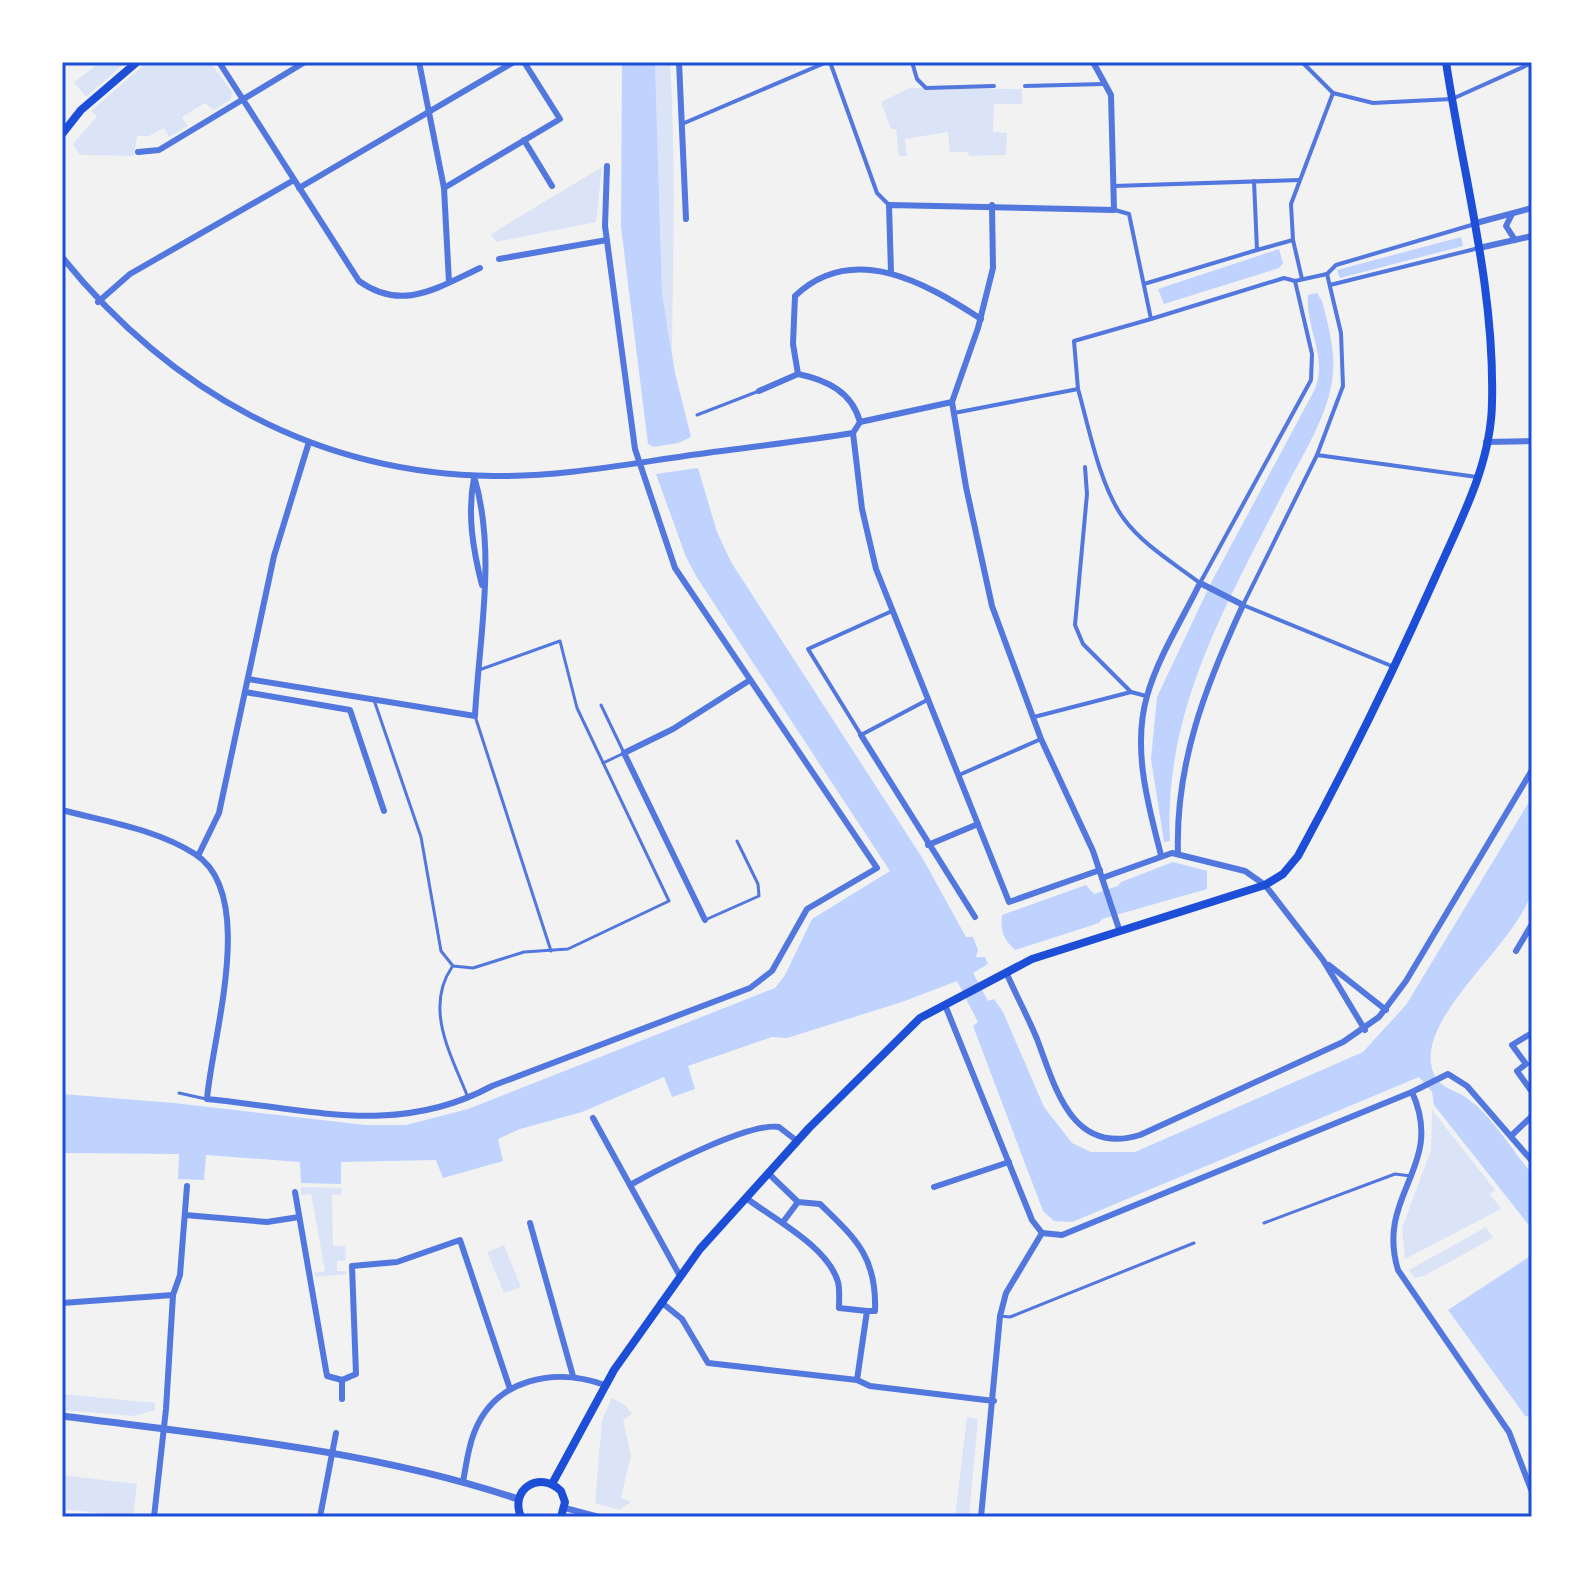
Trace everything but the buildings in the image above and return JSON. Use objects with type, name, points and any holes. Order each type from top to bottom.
[{"type":"main road","points":[[62,134],[81,110],[137,62]]},
{"type":"main road","points":[[552,1484],[605,1385],[680,1276],[797,1141],[920,1018],[1043,955],[1265,885],[1283,874],[1298,856],[1395,668],[1479,478],[1486,442],[1492,407],[1492,333],[1476,223],[1446,62]]},
{"type":"main road","points":[[521,1517],[518,1499],[532,1483],[552,1484],[564,1496],[563,1513]]},
{"type":"street","points":[[219,62],[351,271],[368,288],[403,298],[426,294],[480,268]]},
{"type":"street","points":[[138,152],[159,150],[305,62]]},
{"type":"street","points":[[419,62],[444,188],[449,282]]},
{"type":"street","points":[[299,188],[514,62]]},
{"type":"street","points":[[444,188],[560,119],[524,62]]},
{"type":"street","points":[[679,62],[686,219]]},
{"type":"street","points":[[682,124],[828,62],[877,193],[889,205],[891,272]]},
{"type":"street","points":[[912,62],[917,79],[926,88],[994,86]]},
{"type":"street","points":[[1093,62],[1111,95],[1114,210]]},
{"type":"street","points":[[1302,62],[1333,93],[1373,103],[1452,99],[1532,63]]},
{"type":"street","points":[[1025,86],[1106,84]]},
{"type":"street","points":[[1302,279],[1293,240],[1291,204],[1333,93]]},
{"type":"street","points":[[524,140],[552,186]]},
{"type":"street","points":[[62,810],[160,836],[198,856],[214,874],[229,910],[230,946],[211,1056],[207,1099],[395,1117],[436,1111],[469,1099],[492,1086],[760,982],[772,971],[807,909],[877,868],[675,568],[640,462],[607,240],[607,166]]},
{"type":"street","points":[[98,302],[130,274],[294,180]]},
{"type":"street","points":[[1114,186],[1299,180]]},
{"type":"street","points":[[1254,181],[1257,250]]},
{"type":"street","points":[[889,205],[992,205],[1050,212],[1114,210],[1129,214],[1151,319]]},
{"type":"street","points":[[992,205],[993,268],[981,319],[952,402],[992,606],[1032,717],[1100,870],[1119,929]]},
{"type":"street","points":[[1395,668],[1229,598],[1200,583],[1139,536],[1122,517],[1100,464],[1078,389],[1074,341],[1284,278],[1295,281],[1327,274],[1336,265],[1532,208]]},
{"type":"street","points":[[1512,214],[1506,226],[1515,240]]},
{"type":"street","points":[[1330,285],[1532,236]]},
{"type":"street","points":[[499,259],[607,240]]},
{"type":"street","points":[[1143,284],[1293,240]]},
{"type":"street","points":[[62,257],[98,302],[188,379],[259,421],[309,442],[387,465],[474,476],[557,473],[853,433]]},
{"type":"street","points":[[798,374],[793,344],[795,296],[809,283],[856,270],[891,272],[927,286],[981,319]]},
{"type":"street","points":[[1178,854],[1178,806],[1193,727],[1243,605],[1317,455],[1339,401],[1345,372],[1341,333],[1327,274]]},
{"type":"street","points":[[1161,855],[1143,772],[1142,718],[1147,696],[1200,583],[1297,411],[1311,380],[1312,354],[1295,281]]},
{"type":"street","points":[[759,391],[798,374],[828,380],[857,408],[860,422],[853,433],[869,542],[1009,902],[1100,870]]},
{"type":"street","points":[[954,413],[1078,389]]},
{"type":"street","points":[[860,422],[952,402]]},
{"type":"street","points":[[1486,442],[1532,441]]},
{"type":"street","points":[[198,856],[219,813],[274,556],[309,442]]},
{"type":"street","points":[[1317,455],[1479,478]]},
{"type":"street","points":[[1085,467],[1087,494],[1075,625],[1083,644],[1131,692]]},
{"type":"street","points":[[248,679],[475,716],[486,556],[481,499],[474,476]]},
{"type":"street","points":[[474,476],[469,500],[474,556],[484,593]]},
{"type":"street","points":[[894,610],[810,645],[808,649],[975,917]]},
{"type":"street","points":[[705,920],[624,753],[673,729],[750,680]]},
{"type":"street","points":[[245,692],[350,710],[384,811]]},
{"type":"street","points":[[1032,717],[1131,692],[1147,696]]},
{"type":"street","points":[[861,735],[929,699]]},
{"type":"street","points":[[959,775],[1041,739]]},
{"type":"street","points":[[1006,972],[1037,1038],[1057,1098],[1080,1124],[1109,1138],[1127,1139],[1140,1135],[1365,1030],[1386,1010],[1532,770]]},
{"type":"street","points":[[928,845],[978,824]]},
{"type":"street","points":[[1102,878],[1161,855],[1178,854],[1245,871],[1265,885],[1323,960],[1365,1030]]},
{"type":"street","points":[[1516,951],[1532,924]]},
{"type":"street","points":[[1323,960],[1386,1010]]},
{"type":"street","points":[[945,1005],[1032,1220],[1042,1233],[1062,1235],[1412,1092],[1448,1074]]},
{"type":"street","points":[[1532,1033],[1512,1045],[1526,1064],[1517,1071],[1532,1092]]},
{"type":"street","points":[[1442,1063],[1448,1074],[1467,1086],[1532,1161]]},
{"type":"street","points":[[1412,1092],[1420,1112],[1423,1136],[1411,1177],[1392,1222],[1398,1270],[1509,1432],[1532,1492]]},
{"type":"street","points":[[1511,1136],[1532,1116]]},
{"type":"street","points":[[593,1118],[680,1276]]},
{"type":"street","points":[[630,1185],[648,1174],[768,1127],[779,1127],[797,1141]]},
{"type":"street","points":[[934,1187],[1009,1162]]},
{"type":"street","points":[[746,1198],[783,1222],[831,1267],[839,1285],[839,1308],[875,1311],[876,1281],[860,1243],[820,1204],[798,1202],[768,1173]]},
{"type":"street","points":[[154,1517],[164,1430],[173,1295],[180,1275],[187,1186]]},
{"type":"street","points":[[295,1192],[327,1376],[342,1380],[356,1374],[352,1266],[397,1262],[460,1240],[510,1389]]},
{"type":"street","points":[[783,1222],[798,1202]]},
{"type":"street","points":[[185,1215],[267,1222],[299,1217]]},
{"type":"street","points":[[530,1223],[573,1376]]},
{"type":"street","points":[[981,1517],[1000,1316],[1006,1293],[1042,1233]]},
{"type":"street","points":[[62,1303],[173,1295]]},
{"type":"street","points":[[661,1302],[682,1319],[708,1363],[857,1380],[870,1386],[994,1401]]},
{"type":"street","points":[[857,1380],[867,1311]]},
{"type":"street","points":[[463,1482],[479,1424],[510,1389],[540,1378],[573,1376],[605,1385]]},
{"type":"street","points":[[342,1380],[342,1399]]},
{"type":"street","points":[[62,1416],[333,1452],[463,1482],[518,1499]]},
{"type":"street","points":[[320,1517],[336,1433]]},
{"type":"street","points":[[563,1513],[597,1517]]},
{"type":"lane","points":[[697,415],[759,391]]},
{"type":"lane","points":[[374,700],[421,837],[441,951],[453,966],[473,968],[524,952],[568,949],[669,901],[577,708],[560,641],[477,670]]},
{"type":"lane","points":[[601,705],[624,753],[603,763]]},
{"type":"lane","points":[[475,716],[551,951]]},
{"type":"lane","points":[[705,920],[759,896],[758,884],[737,841]]},
{"type":"lane","points":[[453,966],[440,995],[440,1024],[469,1099]]},
{"type":"lane","points":[[179,1093],[207,1099]]},
{"type":"lane","points":[[1264,1223],[1395,1174],[1411,1177]]},
{"type":"lane","points":[[1000,1316],[1010,1317],[1194,1243]]},
{"type":"shaded area","points":[[101,62],[126,62],[86,97],[74,82]]},
{"type":"shaded area","points":[[147,62],[210,62],[232,92],[231,99],[214,110],[205,103],[182,117],[188,126],[169,137],[164,128],[149,136],[137,136],[134,156],[80,155],[73,144],[97,116],[91,111]]},
{"type":"shaded area","points":[[655,62],[670,62],[674,171],[672,352],[662,294]]},
{"type":"shaded area","points":[[909,88],[1022,89],[1022,104],[994,104],[993,132],[1007,133],[1006,155],[969,156],[968,152],[950,152],[948,132],[905,139],[907,156],[899,156],[896,129],[891,129],[881,102]]},
{"type":"shaded area","points":[[602,167],[596,222],[496,242],[491,234]]},
{"type":"shaded area","points":[[1432,1110],[1495,1190],[1490,1194],[1501,1209],[1405,1259],[1402,1228],[1431,1150]]},
{"type":"shaded area","points":[[301,1187],[343,1188],[340,1195],[332,1195],[333,1246],[345,1246],[346,1260],[337,1261],[337,1271],[346,1271],[347,1274],[315,1277],[314,1273],[325,1271],[311,1194],[301,1195]]},
{"type":"shaded area","points":[[1486,1227],[1493,1238],[1424,1276],[1415,1278],[1409,1270]]},
{"type":"shaded area","points":[[504,1245],[521,1287],[504,1293],[487,1252]]},
{"type":"shaded area","points":[[62,1394],[155,1403],[155,1410],[134,1416],[62,1410]]},
{"type":"shaded area","points":[[612,1398],[625,1405],[632,1414],[623,1420],[631,1455],[621,1498],[631,1502],[619,1510],[595,1503],[602,1420]]},
{"type":"shaded area","points":[[967,1417],[978,1419],[969,1517],[955,1517]]},
{"type":"shaded area","points":[[62,1475],[137,1484],[133,1517],[62,1509]]},
{"type":"water","points":[[622,62],[655,62],[662,293],[675,373],[691,437],[690,443],[679,445],[685,467],[698,468],[717,532],[731,562],[923,859],[966,937],[973,937],[978,950],[976,957],[985,957],[988,964],[973,973],[988,1001],[994,999],[1003,1012],[1044,1107],[1072,1143],[1091,1152],[1135,1152],[1363,1052],[1406,1005],[1532,797],[1535,856],[1532,890],[1508,934],[1451,1006],[1437,1030],[1431,1053],[1437,1079],[1486,1115],[1532,1174],[1532,1229],[1434,1105],[1432,1092],[1419,1077],[1072,1222],[1054,1221],[1043,1211],[973,1026],[978,1022],[957,981],[902,1002],[787,1038],[772,1037],[688,1066],[695,1089],[672,1097],[664,1077],[582,1112],[520,1129],[498,1139],[503,1161],[443,1178],[436,1160],[341,1162],[341,1184],[301,1183],[300,1162],[206,1155],[204,1180],[178,1179],[179,1154],[62,1153],[62,1094],[174,1103],[365,1125],[406,1125],[468,1109],[775,988],[785,975],[812,919],[890,871],[696,576],[656,474],[669,469],[664,448],[655,449],[648,444],[621,227]]},
{"type":"water","points":[[1461,237],[1463,246],[1340,278],[1337,270]]},
{"type":"water","points":[[1279,249],[1283,263],[1279,268],[1164,304],[1158,289]]},
{"type":"water","points":[[1317,293],[1322,301],[1333,355],[1327,403],[1241,575],[1203,659],[1177,747],[1171,793],[1170,841],[1164,842],[1151,759],[1157,697],[1212,581],[1315,389],[1319,365],[1308,295]]},
{"type":"water","points":[[1173,862],[1207,871],[1207,889],[1102,919],[1099,923],[1015,950],[1004,935],[1002,915],[1086,885],[1094,894]]},
{"type":"water","points":[[1532,1255],[1532,1412],[1526,1417],[1448,1310]]},
{"type":"pier","points":[[691,437],[693,445],[684,448],[688,463],[697,462],[698,468],[656,474],[655,469],[665,466],[661,452],[650,451],[648,444],[653,447],[678,443]]}]
